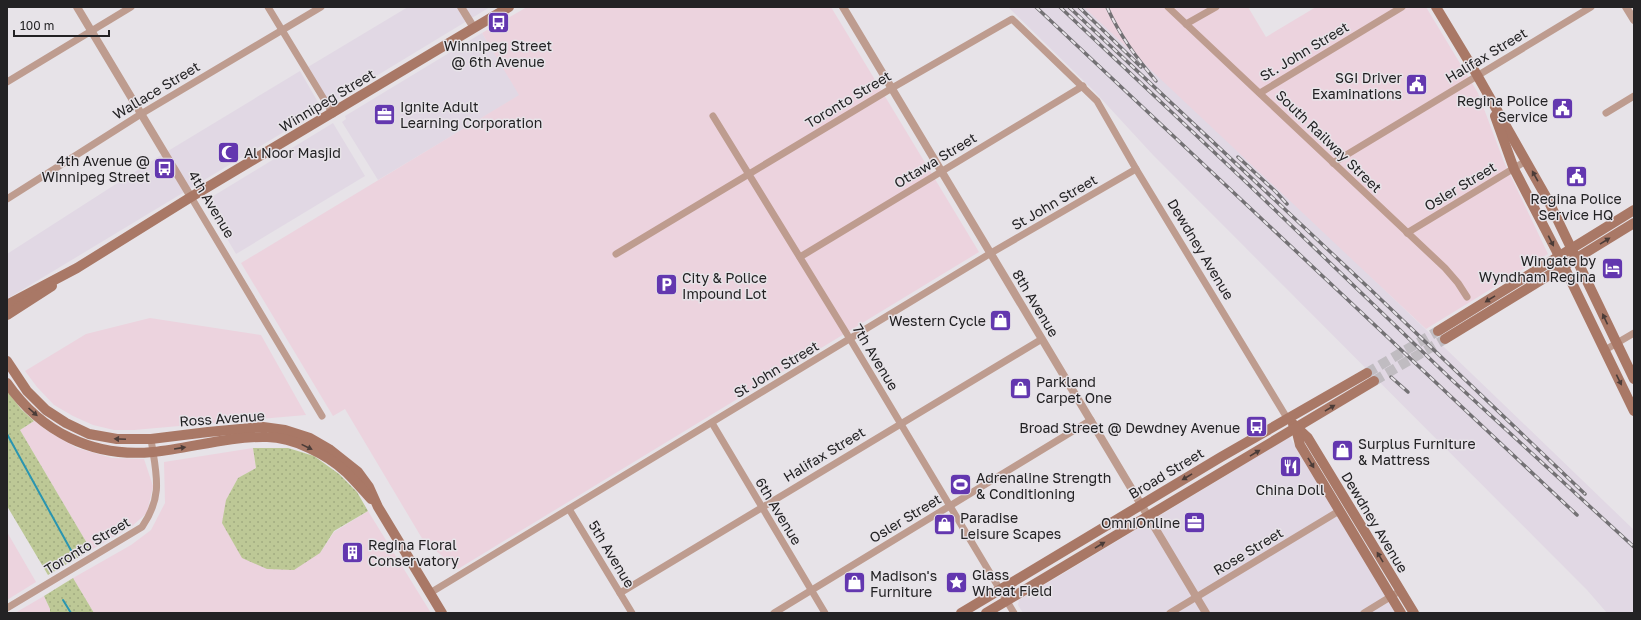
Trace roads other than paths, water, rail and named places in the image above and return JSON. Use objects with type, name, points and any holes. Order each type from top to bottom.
[{"type":"main road","name":"Winnipeg Street","points":[[7,305],[77,268],[191,197],[333,114],[509,7]]},
{"type":"main road","points":[[1436,7],[1477,75],[1549,202],[1634,379]]},
{"type":"main road","points":[[1477,75],[1497,122],[1514,169],[1564,267],[1634,411]]},
{"type":"main road","points":[[1438,331],[1634,210]]},
{"type":"main road","points":[[1445,339],[1634,223]]},
{"type":"main road","name":"Winnipeg Street","points":[[7,315],[43,293],[77,268]]},
{"type":"main road","name":"Ross Avenue","points":[[7,361],[27,391],[46,410],[66,423],[89,434],[117,440],[151,439],[263,427],[285,430],[310,438],[329,449],[358,472],[369,487],[378,507]]},
{"type":"main road","name":"Broad Street","points":[[960,613],[1141,504],[1367,373]]},
{"type":"main road","name":"Broad Street","points":[[986,613],[1374,381]]},
{"type":"main road","name":"Ross Avenue","points":[[7,383],[19,400],[41,420],[62,435],[103,450],[153,452],[268,436],[287,440],[315,451],[346,471],[378,507]]},
{"type":"main road","name":"Dewdney Avenue","points":[[1288,418],[1296,428],[1308,438],[1414,613]]},
{"type":"main road","name":"Dewdney Avenue","points":[[1296,428],[1300,445],[1401,613]]},
{"type":"main road","points":[[378,507],[442,613]]},
{"type":"street","name":"4th Avenue","points":[[77,7],[322,416]]},
{"type":"street","points":[[7,82],[131,7]]},
{"type":"street","points":[[268,7],[333,114]]},
{"type":"street","name":"Wallace Street","points":[[7,199],[141,114],[321,7]]},
{"type":"street","points":[[461,7],[474,28]]},
{"type":"street","name":"8th Avenue","points":[[843,7],[1206,613]]},
{"type":"street","name":"South Railway Street","points":[[1168,7],[1444,268],[1458,283],[1467,297]]},
{"type":"street","points":[[1186,24],[1216,7]]},
{"type":"street","name":"St. John Street","points":[[1260,93],[1402,7]]},
{"type":"street","name":"Halifax Street","points":[[1333,163],[1591,7]]},
{"type":"street","points":[[1626,7],[1634,20]]},
{"type":"street","name":"Toronto Street","points":[[616,254],[892,88],[1012,18],[1083,86]]},
{"type":"street","name":"Dewdney Avenue","points":[[1083,86],[1097,100],[1136,169],[1288,418]]},
{"type":"street","name":"Ottawa Street","points":[[800,257],[1083,86]]},
{"type":"street","points":[[1606,112],[1634,96]]},
{"type":"street","name":"7th Avenue","points":[[713,116],[850,339],[1014,613]]},
{"type":"street","name":"Osler Street","points":[[1406,233],[1526,161]]},
{"type":"street","name":"St John Street","points":[[430,593],[991,253],[1136,169]]},
{"type":"street","points":[[1605,350],[1634,333]]},
{"type":"street","name":"Halifax Street","points":[[620,592],[1042,339]]},
{"type":"street","name":"Osler Street","points":[[774,613],[1091,420]]},
{"type":"street","name":"6th Avenue","points":[[712,423],[825,613]]},
{"type":"street","name":"Toronto Street","points":[[7,608],[142,527],[152,510],[158,481],[151,439]]},
{"type":"street","name":"5th Avenue","points":[[569,509],[632,613]]},
{"type":"street","name":"Rose Street","points":[[1170,613],[1339,511]]},
{"type":"street","points":[[1364,613],[1400,591]]},
{"type":"waterway","points":[[7,434],[73,554]]},
{"type":"waterway","points":[[63,600],[71,613]]},
{"type":"tunnel","points":[[1367,373],[1438,331]]},
{"type":"tunnel","points":[[1374,381],[1445,339]]},
{"type":"railway","points":[[1036,7],[1577,515]]},
{"type":"railway","points":[[1060,7],[1249,185],[1452,380],[1634,547]]},
{"type":"railway","points":[[1069,7],[1371,290],[1585,494]]},
{"type":"railway","points":[[1079,7],[1141,67]]},
{"type":"railway","points":[[1107,7],[1129,46],[1156,81]]},
{"type":"railway","points":[[1238,157],[1287,204]]},
{"type":"railway","points":[[1391,377],[1408,392]]},
{"type":"place","name":"Winnipeg Street @ 6th Avenue","points":[[498,23]]},
{"type":"place","name":"SGI Driver Examinations","points":[[1417,85]]},
{"type":"place","name":"Regina Police Service","points":[[1563,108]]},
{"type":"place","name":"Ignite Adult Learning Corporation","points":[[384,114]]},
{"type":"place","name":"Al Noor Masjid","points":[[229,152]]},
{"type":"place","name":"4th Avenue @ Winnipeg Street","points":[[165,168]]},
{"type":"place","name":"Regina Police Service HQ","points":[[1576,176]]},
{"type":"place","name":"Wingate by Wyndham Regina","points":[[1612,268]]},
{"type":"place","name":"City & Police Impound Lot","points":[[667,285]]},
{"type":"place","name":"Western Cycle","points":[[1001,320]]},
{"type":"place","name":"Parkland Carpet One","points":[[1020,389]]},
{"type":"place","name":"Broad Street @ Dewdney Avenue","points":[[1256,427]]},
{"type":"place","name":"Surplus Furniture & Mattress","points":[[1342,451]]},
{"type":"place","name":"China Doll","points":[[1290,467]]},
{"type":"place","name":"Adrenaline Strength & Conditioning","points":[[960,485]]},
{"type":"place","name":"OmniOnline","points":[[1195,522]]},
{"type":"place","name":"Paradise Leisure Scapes","points":[[944,525]]},
{"type":"place","name":"Regina Floral Conservatory","points":[[352,552]]},
{"type":"place","name":"Glass Wheat Field","points":[[956,582]]},
{"type":"place","name":"Madison's Furniture","points":[[854,583]]}]
